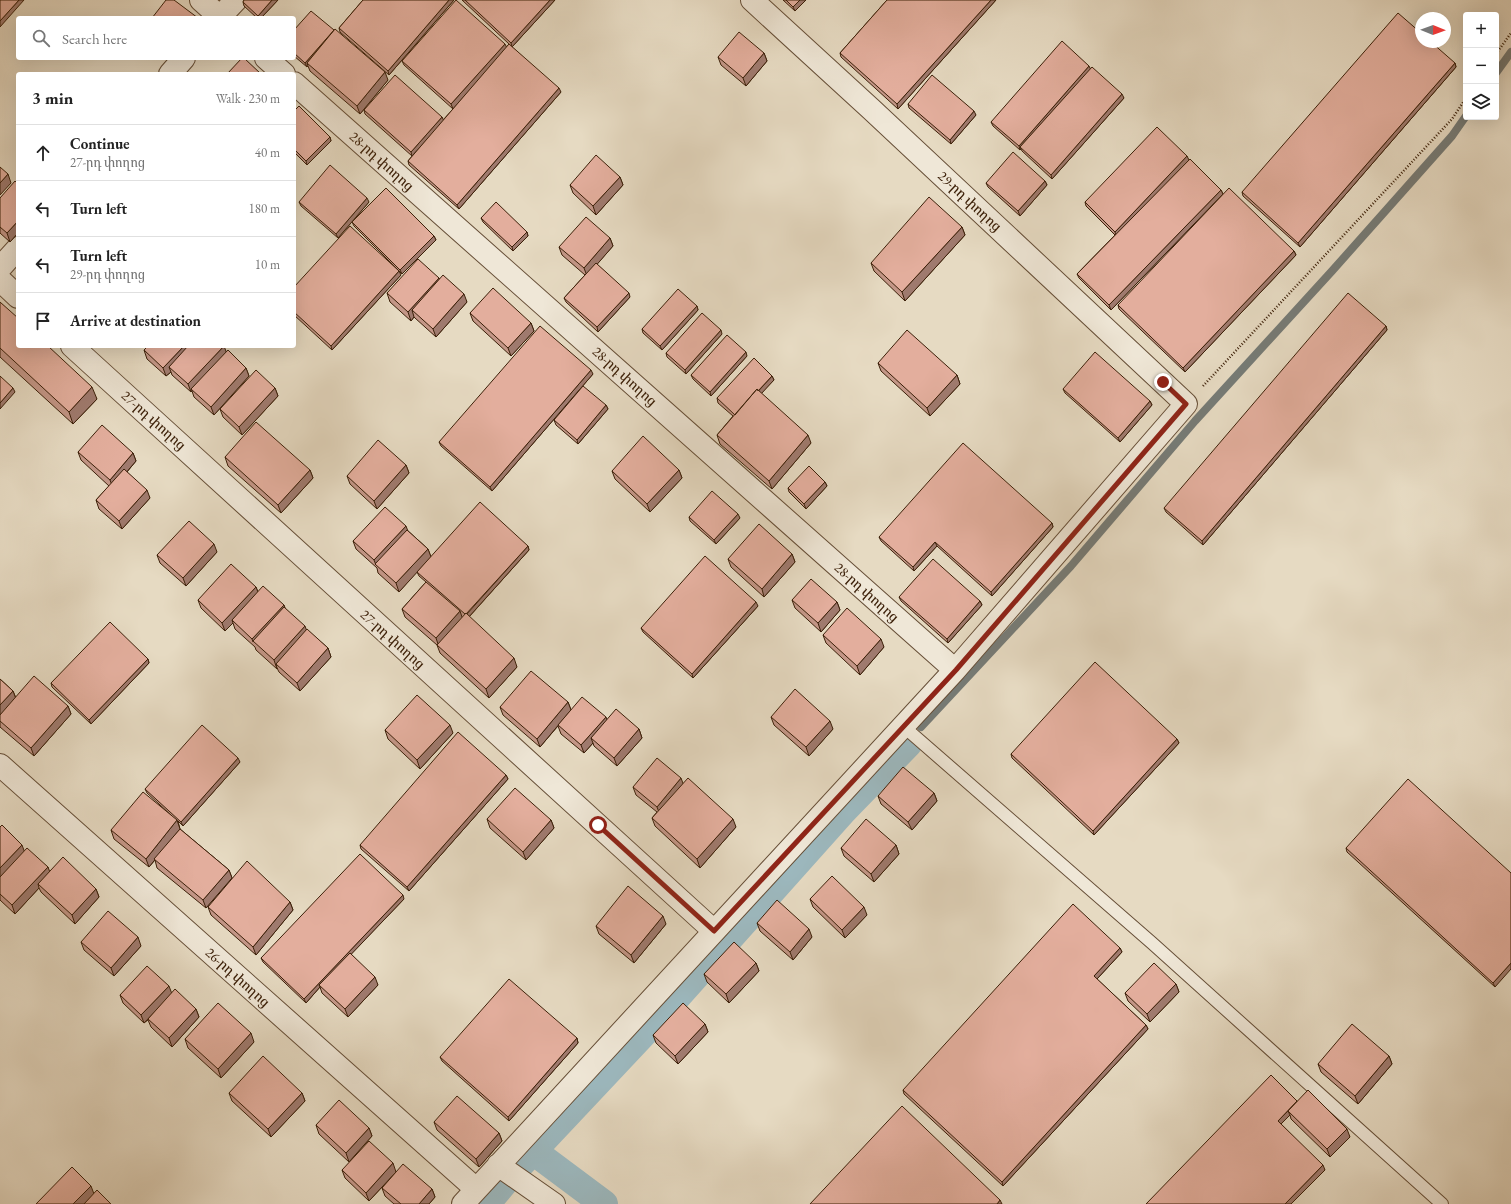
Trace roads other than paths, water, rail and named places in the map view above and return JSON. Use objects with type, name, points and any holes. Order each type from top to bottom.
[{"type":"street","points":[[201,0],[218,16]]},
{"type":"street","points":[[222,16],[236,0]]},
{"type":"street","name":"29-րդ փողոց","points":[[752,0],[871,109],[1186,404],[956,670]]},
{"type":"street","points":[[172,72],[182,60]]},
{"type":"street","points":[[268,60],[282,72]]},
{"type":"street","name":"28-րդ փողոց","points":[[296,85],[956,670]]},
{"type":"street","points":[[0,268],[16,250]]},
{"type":"street","points":[[0,280],[16,295]]},
{"type":"street","name":"27-րդ փողոց","points":[[74,348],[714,931]]},
{"type":"street","points":[[469,1197],[956,670]]},
{"type":"street","name":"26-րդ փողոց","points":[[0,765],[469,1197]]},
{"type":"street","points":[[498,1165],[554,1204]]},
{"type":"lane","points":[[903,726],[1152,943],[1442,1204]]},
{"type":"waterway","points":[[1499,69],[1511,52]]},
{"type":"waterway","points":[[921,727],[1071,566],[1195,421],[1332,271],[1452,136],[1463,120]]},
{"type":"waterway","points":[[516,1169],[659,1017],[844,810],[908,744]]},
{"type":"waterway","points":[[533,1151],[604,1204]]},
{"type":"waterway","points":[[486,1204],[503,1184]]}]
